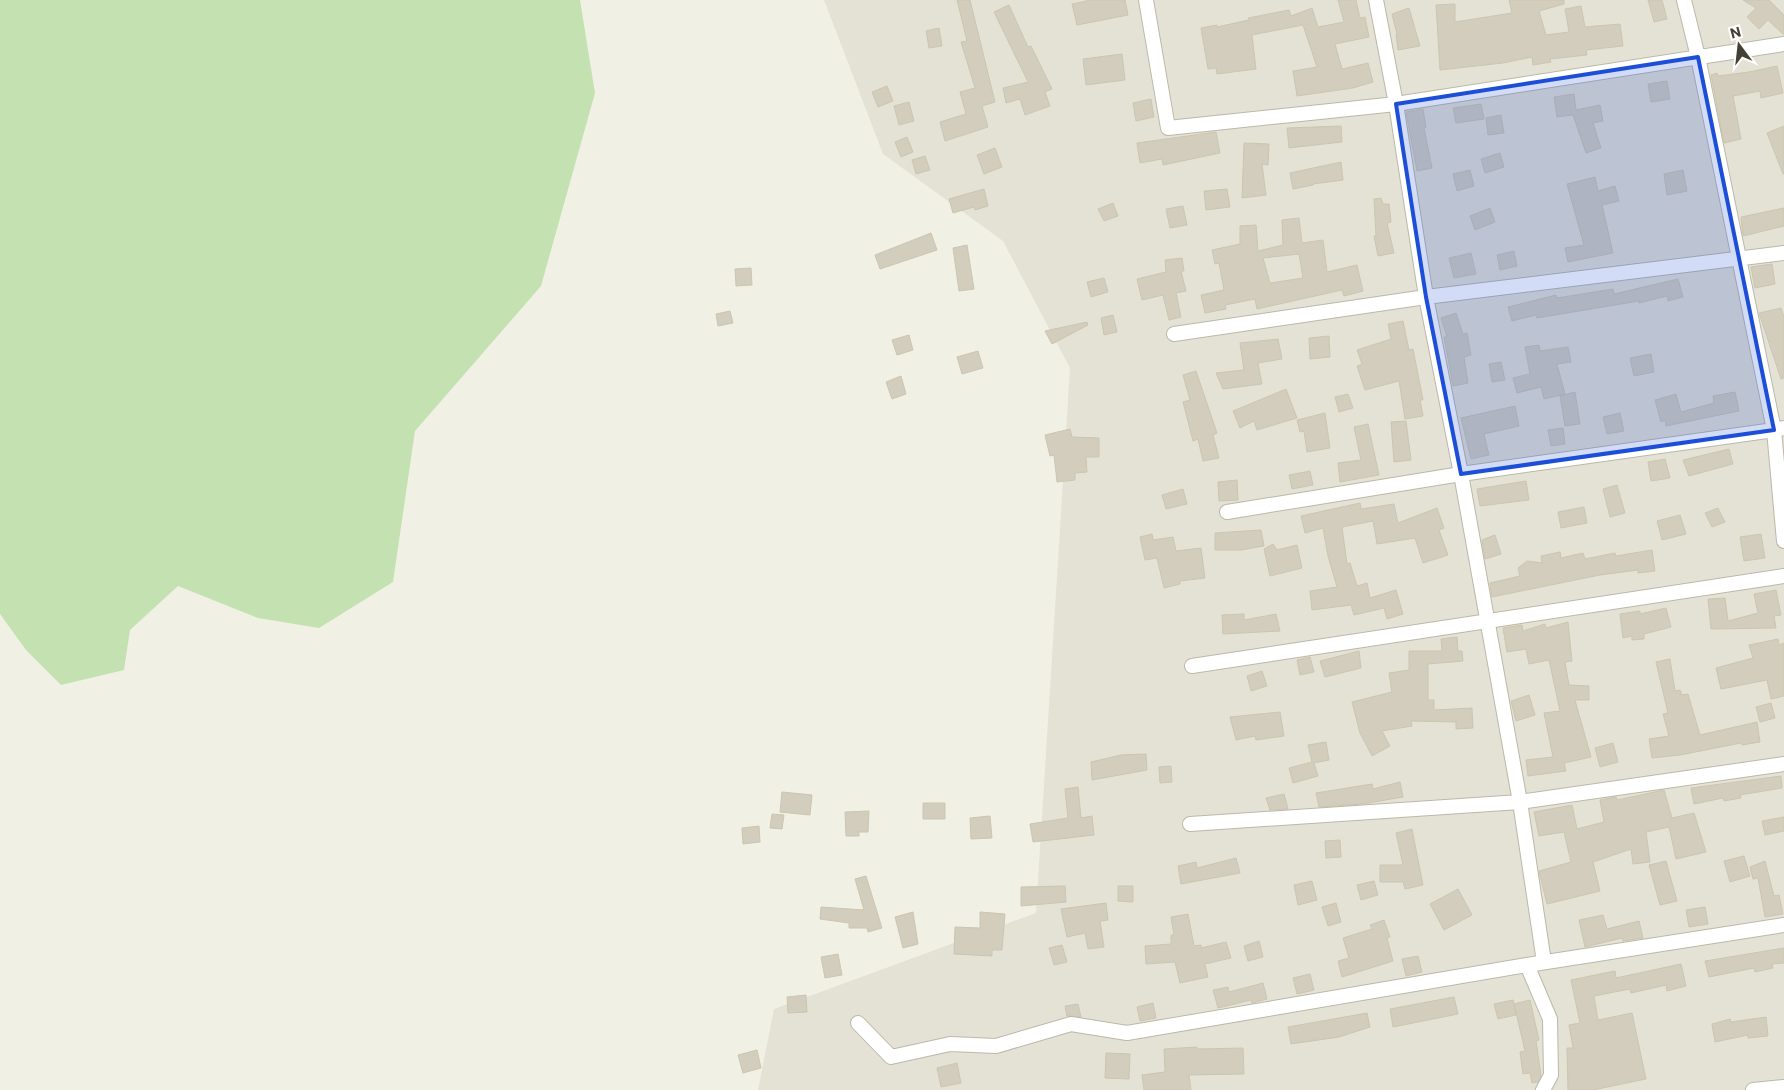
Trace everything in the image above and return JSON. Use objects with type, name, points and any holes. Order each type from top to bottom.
[{"type":"street","points":[[1146,0],[1168,128],[1396,104],[1784,44]]},
{"type":"street","points":[[1376,0],[1396,104],[1426,297],[1461,474],[1520,802],[1544,962]]},
{"type":"street","points":[[1684,0],[1698,58],[1739,260],[1779,429],[1784,540]]},
{"type":"street","points":[[1174,334],[1426,297],[1784,253]]},
{"type":"street","points":[[1227,512],[1461,474],[1779,429]]},
{"type":"street","points":[[1192,666],[1784,576]]},
{"type":"street","points":[[1190,824],[1520,802],[1784,764]]},
{"type":"street","points":[[858,1023],[891,1057],[950,1044],[996,1046],[1071,1024],[1128,1033],[1527,964],[1784,924]]},
{"type":"street","points":[[1527,964],[1550,1019],[1551,1075],[1544,1090]]},
{"type":"street","points":[[1753,1090],[1784,1087]]},
{"type":"highlighted area","points":[[1698,57],[1774,430],[1461,474],[1426,297],[1396,104]]},
{"type":"shaded area","points":[[824,0],[1784,0],[1784,1090],[758,1090],[774,1009],[1036,913],[1070,368],[1003,241],[883,154]]},
{"type":"green space","points":[[0,0],[580,0],[595,93],[541,286],[415,431],[393,582],[319,628],[258,618],[178,586],[130,630],[124,670],[61,685],[26,650],[0,614]]},
{"type":"building","points":[[957,0],[970,0],[995,102],[982,106],[988,127],[945,141],[940,122],[966,114],[960,92],[975,88],[961,42],[967,41]]},
{"type":"building","points":[[1091,0],[1125,0],[1128,15],[1077,25],[1072,4]]},
{"type":"building","points":[[1338,0],[1356,0],[1360,18],[1365,17],[1369,37],[1335,44],[1342,69],[1368,63],[1373,82],[1353,88],[1297,96],[1293,71],[1317,67],[1303,25],[1252,35],[1256,69],[1217,74],[1216,68],[1208,69],[1201,28],[1217,25],[1217,27],[1249,20],[1248,18],[1289,10],[1291,16],[1312,8],[1318,27],[1344,22]]},
{"type":"building","points":[[1509,0],[1564,0],[1564,4],[1539,11],[1546,35],[1569,32],[1565,9],[1581,6],[1585,27],[1620,24],[1623,46],[1586,50],[1587,55],[1550,59],[1551,62],[1533,65],[1532,57],[1503,63],[1440,70],[1436,5],[1455,4],[1455,22],[1512,13]]},
{"type":"building","points":[[1648,0],[1662,0],[1667,19],[1654,22]]},
{"type":"building","points":[[1743,0],[1769,0],[1784,15],[1784,35],[1768,20],[1759,29],[1747,17],[1756,8]]},
{"type":"building","points":[[1009,5],[1028,47],[1031,46],[1052,89],[1045,92],[1050,106],[1025,115],[1020,99],[1006,103],[1003,88],[1028,82],[994,12]]},
{"type":"building","points":[[1409,8],[1420,46],[1398,50],[1397,34],[1392,14]]},
{"type":"building","points":[[939,28],[942,46],[929,48],[926,31]]},
{"type":"building","points":[[1122,54],[1125,80],[1086,85],[1083,59]]},
{"type":"building","points":[[1777,66],[1783,93],[1761,98],[1760,91],[1733,96],[1741,139],[1724,143],[1711,75],[1717,73],[1718,76],[1749,72]]},
{"type":"building","points":[[1667,81],[1670,99],[1651,102],[1648,84]]},
{"type":"building","points":[[887,86],[893,101],[878,107],[872,92]]},
{"type":"building","points":[[1574,94],[1576,110],[1600,105],[1603,121],[1593,123],[1601,148],[1586,153],[1573,115],[1557,117],[1554,97]]},
{"type":"building","points":[[1151,99],[1154,117],[1136,121],[1133,103]]},
{"type":"building","points":[[909,102],[914,121],[899,125],[894,106]]},
{"type":"building","points":[[1481,104],[1484,119],[1456,123],[1453,108]]},
{"type":"building","points":[[1423,109],[1426,127],[1424,128],[1432,168],[1417,171],[1406,112]]},
{"type":"building","points":[[1501,115],[1504,133],[1488,135],[1486,118]]},
{"type":"building","points":[[1341,126],[1342,142],[1289,148],[1287,128]]},
{"type":"building","points":[[1784,126],[1784,174],[1783,174],[1767,133]]},
{"type":"building","points":[[1216,132],[1220,153],[1163,165],[1162,159],[1140,163],[1137,143]]},
{"type":"building","points":[[907,137],[913,152],[901,157],[895,142]]},
{"type":"building","points":[[1244,143],[1269,144],[1268,165],[1262,164],[1266,195],[1242,198]]},
{"type":"building","points":[[995,148],[1002,167],[984,174],[977,155]]},
{"type":"building","points":[[1500,153],[1504,167],[1485,173],[1481,159]]},
{"type":"building","points":[[925,156],[930,170],[916,174],[912,160]]},
{"type":"building","points":[[1341,162],[1343,180],[1293,189],[1290,173]]},
{"type":"building","points":[[1470,170],[1474,186],[1457,191],[1453,174]]},
{"type":"building","points":[[1683,170],[1687,191],[1667,195],[1664,174]]},
{"type":"building","points":[[1595,177],[1598,191],[1615,186],[1619,201],[1602,205],[1613,253],[1568,262],[1565,248],[1584,245],[1567,184]]},
{"type":"building","points":[[984,189],[988,206],[975,210],[974,207],[953,213],[949,199]]},
{"type":"building","points":[[1227,189],[1230,207],[1206,210],[1204,191]]},
{"type":"building","points":[[1381,198],[1383,204],[1389,204],[1391,222],[1387,223],[1394,253],[1378,256],[1374,236],[1376,236],[1374,199]]},
{"type":"building","points":[[1113,203],[1118,216],[1104,221],[1098,209]]},
{"type":"building","points":[[1183,206],[1187,225],[1170,228],[1166,209]]},
{"type":"building","points":[[1490,208],[1495,222],[1475,230],[1470,216]]},
{"type":"building","points":[[1784,208],[1784,226],[1743,236],[1741,217]]},
{"type":"building","points":[[1299,218],[1302,243],[1323,240],[1327,272],[1357,265],[1363,291],[1344,296],[1342,290],[1257,309],[1255,299],[1225,305],[1226,309],[1205,313],[1201,295],[1224,290],[1219,263],[1215,264],[1212,250],[1240,244],[1240,226],[1256,225],[1258,251],[1283,245],[1282,220]],"holes":[[[1299,254],[1303,278],[1270,283],[1263,258]]]},
{"type":"building","points":[[931,233],[937,250],[880,269],[875,255]]},
{"type":"building","points":[[967,245],[974,289],[959,291],[953,248]]},
{"type":"building","points":[[1514,251],[1517,266],[1500,270],[1497,255]]},
{"type":"building","points":[[1471,253],[1476,274],[1454,278],[1449,258]]},
{"type":"building","points":[[1182,258],[1184,271],[1181,271],[1186,291],[1176,293],[1181,317],[1169,320],[1163,295],[1142,300],[1137,279],[1166,272],[1165,260]]},
{"type":"building","points":[[1772,264],[1775,284],[1755,288],[1751,267]]},
{"type":"building","points":[[751,268],[752,285],[736,286],[735,269]]},
{"type":"building","points":[[1104,278],[1108,292],[1091,297],[1087,282]]},
{"type":"building","points":[[1678,279],[1683,297],[1668,301],[1667,296],[1639,303],[1639,301],[1537,318],[1536,315],[1512,321],[1508,307],[1556,295],[1557,298],[1613,289],[1614,294]]},
{"type":"building","points":[[1781,308],[1784,317],[1784,378],[1781,379],[1759,313]]},
{"type":"building","points":[[730,311],[733,323],[718,326],[716,314]]},
{"type":"building","points":[[1456,313],[1463,334],[1467,333],[1471,355],[1464,357],[1468,383],[1453,386],[1444,337],[1447,337],[1441,318]]},
{"type":"building","points":[[1113,315],[1117,332],[1104,335],[1101,318]]},
{"type":"building","points":[[1403,321],[1409,350],[1413,349],[1423,400],[1420,400],[1423,416],[1405,419],[1399,381],[1365,390],[1357,366],[1362,364],[1357,350],[1391,339],[1388,324]]},
{"type":"building","points":[[1087,322],[1088,325],[1052,344],[1045,331]]},
{"type":"building","points":[[909,335],[913,350],[897,355],[892,340]]},
{"type":"building","points":[[1329,336],[1330,357],[1310,359],[1309,338]]},
{"type":"building","points":[[1278,339],[1282,359],[1258,363],[1262,384],[1223,389],[1216,373],[1244,370],[1240,343]]},
{"type":"building","points":[[1539,345],[1540,351],[1568,347],[1571,362],[1557,364],[1565,394],[1544,399],[1541,387],[1517,393],[1513,378],[1530,374],[1525,347]]},
{"type":"building","points":[[978,351],[983,368],[962,374],[957,357]]},
{"type":"building","points":[[1651,354],[1654,372],[1634,376],[1630,358]]},
{"type":"building","points":[[1501,362],[1505,380],[1492,382],[1489,364]]},
{"type":"building","points":[[1196,371],[1217,433],[1213,435],[1219,458],[1203,461],[1198,439],[1193,441],[1183,402],[1190,400],[1183,375]]},
{"type":"building","points":[[901,376],[906,394],[892,399],[886,382]]},
{"type":"building","points":[[1286,389],[1297,418],[1257,430],[1254,421],[1240,428],[1233,411]]},
{"type":"building","points":[[1575,392],[1580,424],[1565,426],[1560,396]]},
{"type":"building","points":[[1735,392],[1739,411],[1666,426],[1665,420],[1661,422],[1655,400],[1676,394],[1681,412],[1714,403],[1713,396]]},
{"type":"building","points":[[1348,394],[1353,408],[1339,412],[1335,397]]},
{"type":"building","points":[[1515,406],[1519,426],[1484,434],[1489,455],[1471,459],[1461,418]]},
{"type":"building","points":[[1325,413],[1330,448],[1307,452],[1304,431],[1300,432],[1297,420]]},
{"type":"building","points":[[1620,413],[1624,431],[1607,434],[1603,417]]},
{"type":"building","points":[[1406,421],[1411,460],[1394,462],[1391,422]]},
{"type":"building","points":[[1368,424],[1379,475],[1340,482],[1338,463],[1361,460],[1354,427]]},
{"type":"building","points":[[1563,428],[1565,444],[1551,446],[1548,430]]},
{"type":"building","points":[[1070,429],[1072,437],[1099,438],[1099,457],[1086,457],[1087,472],[1075,473],[1075,480],[1057,482],[1054,455],[1050,456],[1045,435]]},
{"type":"building","points":[[1729,449],[1733,464],[1689,476],[1683,460]]},
{"type":"building","points":[[1665,459],[1670,478],[1651,481],[1648,462]]},
{"type":"building","points":[[1310,471],[1313,485],[1292,489],[1289,475]]},
{"type":"building","points":[[1237,480],[1238,500],[1219,501],[1218,482]]},
{"type":"building","points":[[1526,481],[1529,500],[1480,506],[1477,489]]},
{"type":"building","points":[[1617,485],[1625,513],[1610,517],[1603,489]]},
{"type":"building","points":[[1183,489],[1187,504],[1166,509],[1162,495]]},
{"type":"building","points":[[1360,503],[1361,509],[1394,504],[1398,523],[1437,508],[1444,528],[1439,530],[1448,555],[1423,563],[1415,538],[1377,544],[1373,521],[1342,527],[1347,564],[1350,563],[1357,586],[1367,583],[1370,598],[1396,590],[1403,614],[1387,619],[1384,608],[1354,615],[1351,605],[1312,610],[1310,591],[1337,587],[1328,556],[1323,528],[1305,533],[1301,516]]},
{"type":"building","points":[[1584,507],[1587,523],[1561,528],[1558,512]]},
{"type":"building","points":[[1718,508],[1725,522],[1712,527],[1705,513]]},
{"type":"building","points":[[1680,515],[1686,534],[1662,540],[1657,521]]},
{"type":"building","points":[[1261,530],[1264,546],[1241,550],[1215,550],[1215,533]]},
{"type":"building","points":[[1152,534],[1153,540],[1173,537],[1176,551],[1201,548],[1205,578],[1180,581],[1180,584],[1164,588],[1157,558],[1145,560],[1140,537]]},
{"type":"building","points":[[1761,534],[1765,558],[1744,561],[1740,537]]},
{"type":"building","points":[[1495,535],[1501,554],[1485,559],[1482,540]]},
{"type":"building","points":[[1273,544],[1277,550],[1297,545],[1302,568],[1270,576],[1264,549]]},
{"type":"building","points":[[1652,550],[1655,571],[1638,573],[1638,570],[1600,575],[1492,597],[1490,583],[1520,576],[1518,568],[1527,561],[1542,563],[1541,556],[1560,552],[1561,558],[1583,553],[1585,559],[1615,553],[1616,556]]},
{"type":"building","points":[[1776,590],[1781,615],[1774,616],[1776,628],[1711,629],[1708,599],[1725,598],[1728,621],[1758,613],[1754,594]]},
{"type":"building","points":[[1666,608],[1671,627],[1644,634],[1644,639],[1632,640],[1632,636],[1623,638],[1620,614],[1640,611],[1640,614]]},
{"type":"building","points":[[1244,614],[1244,620],[1276,614],[1280,631],[1223,634],[1222,615]]},
{"type":"building","points":[[1568,622],[1572,661],[1565,662],[1569,685],[1589,686],[1589,700],[1575,700],[1591,757],[1564,763],[1566,771],[1528,776],[1526,760],[1553,757],[1544,713],[1560,711],[1549,660],[1529,664],[1526,649],[1507,652],[1503,628],[1522,625],[1523,631],[1545,624],[1546,628]]},
{"type":"building","points":[[1457,637],[1458,651],[1462,651],[1463,661],[1428,664],[1428,700],[1434,700],[1434,710],[1472,708],[1473,728],[1456,729],[1456,722],[1411,721],[1412,726],[1382,731],[1390,746],[1372,756],[1360,733],[1352,702],[1392,692],[1389,673],[1409,670],[1409,651],[1442,651],[1441,639]]},
{"type":"building","points":[[1778,639],[1779,645],[1784,643],[1784,696],[1771,699],[1767,680],[1721,689],[1716,668],[1753,658],[1749,645]]},
{"type":"building","points":[[1359,651],[1361,668],[1325,677],[1320,661]]},
{"type":"building","points":[[1310,657],[1314,672],[1300,675],[1297,660]]},
{"type":"building","points":[[1670,659],[1675,691],[1680,690],[1682,695],[1688,694],[1700,735],[1757,722],[1760,742],[1742,745],[1741,743],[1680,755],[1652,758],[1649,739],[1669,736],[1663,714],[1668,713],[1656,662]]},
{"type":"building","points":[[1262,671],[1267,686],[1251,691],[1247,676]]},
{"type":"building","points":[[1529,695],[1535,715],[1516,721],[1511,701]]},
{"type":"building","points":[[1771,703],[1775,718],[1760,722],[1756,707]]},
{"type":"building","points":[[1280,712],[1284,736],[1256,740],[1255,736],[1236,740],[1230,717]]},
{"type":"building","points":[[1326,742],[1329,760],[1314,763],[1318,776],[1293,783],[1289,768],[1312,762],[1308,745]]},
{"type":"building","points":[[1613,743],[1618,762],[1600,767],[1595,748]]},
{"type":"building","points":[[1146,754],[1147,770],[1092,780],[1091,762],[1121,755]]},
{"type":"building","points":[[1171,766],[1172,782],[1160,783],[1159,767]]},
{"type":"building","points":[[1781,776],[1782,788],[1740,795],[1741,798],[1724,801],[1723,798],[1694,804],[1691,788]]},
{"type":"building","points":[[1400,782],[1403,797],[1362,804],[1319,807],[1316,793],[1372,784],[1373,789]]},
{"type":"building","points":[[1078,787],[1081,818],[1092,816],[1094,835],[1033,842],[1030,824],[1068,818],[1065,789]]},
{"type":"building","points":[[1664,790],[1672,818],[1694,813],[1706,852],[1676,859],[1669,827],[1646,832],[1650,862],[1633,864],[1631,849],[1593,862],[1600,891],[1547,904],[1539,871],[1571,862],[1564,832],[1539,836],[1534,812],[1572,805],[1577,829],[1604,822],[1600,800],[1616,797],[1617,800]]},
{"type":"building","points":[[782,792],[812,795],[810,815],[780,812]]},
{"type":"building","points":[[1284,794],[1288,809],[1270,810],[1266,798]]},
{"type":"building","points":[[923,803],[945,803],[945,819],[923,819]]},
{"type":"building","points":[[869,811],[868,832],[859,832],[859,836],[846,836],[845,812]]},
{"type":"building","points":[[772,814],[784,815],[782,829],[770,828]]},
{"type":"building","points":[[990,816],[992,838],[971,839],[970,818]]},
{"type":"building","points":[[1784,817],[1784,831],[1765,835],[1762,821]]},
{"type":"building","points":[[759,826],[760,842],[743,844],[742,828]]},
{"type":"building","points":[[1412,829],[1423,885],[1405,889],[1403,882],[1380,882],[1380,865],[1403,865],[1396,833]]},
{"type":"building","points":[[1340,840],[1341,857],[1326,858],[1325,841]]},
{"type":"building","points":[[1744,856],[1750,876],[1730,882],[1724,861]]},
{"type":"building","points":[[1236,858],[1240,873],[1181,884],[1178,866],[1196,862],[1197,868]]},
{"type":"building","points":[[1666,861],[1677,901],[1660,905],[1649,865]]},
{"type":"building","points":[[1765,861],[1774,896],[1779,895],[1783,914],[1765,917],[1758,878],[1753,879],[1750,867]]},
{"type":"building","points":[[866,876],[882,928],[868,932],[867,928],[849,928],[849,923],[820,919],[821,907],[864,910],[855,879]]},
{"type":"building","points":[[1312,881],[1317,900],[1298,905],[1294,885]]},
{"type":"building","points":[[1374,881],[1378,895],[1361,900],[1357,885]]},
{"type":"building","points":[[1065,886],[1066,902],[1021,906],[1021,887]]},
{"type":"building","points":[[1118,886],[1133,886],[1133,902],[1118,901]]},
{"type":"building","points":[[1458,889],[1472,915],[1444,930],[1430,904]]},
{"type":"building","points":[[1106,903],[1108,920],[1100,921],[1104,947],[1088,949],[1085,933],[1067,937],[1061,909]]},
{"type":"building","points":[[1336,903],[1341,922],[1328,926],[1322,907]]},
{"type":"building","points":[[1705,907],[1708,924],[1689,927],[1686,910]]},
{"type":"building","points":[[913,912],[918,944],[903,948],[895,917]]},
{"type":"building","points":[[980,912],[1005,914],[1002,950],[992,950],[992,956],[954,954],[955,927],[980,928]]},
{"type":"building","points":[[1188,914],[1194,946],[1201,945],[1201,948],[1226,942],[1231,958],[1205,964],[1208,977],[1180,983],[1175,962],[1146,964],[1145,946],[1171,944],[1171,935],[1174,935],[1171,917]]},
{"type":"building","points":[[1603,915],[1607,929],[1639,921],[1643,938],[1623,941],[1622,938],[1585,947],[1579,920]]},
{"type":"building","points":[[1384,920],[1390,937],[1387,938],[1393,961],[1342,977],[1338,961],[1349,958],[1343,938],[1372,929],[1370,925]]},
{"type":"building","points":[[1259,941],[1263,957],[1248,961],[1244,946]]},
{"type":"building","points":[[1062,945],[1067,962],[1054,965],[1049,948]]},
{"type":"building","points":[[1784,948],[1784,963],[1772,964],[1773,968],[1755,972],[1754,968],[1709,977],[1705,961]]},
{"type":"building","points":[[838,954],[842,975],[825,978],[821,957]]},
{"type":"building","points":[[1418,956],[1422,972],[1406,976],[1402,959]]},
{"type":"building","points":[[1681,964],[1686,986],[1667,991],[1666,985],[1631,993],[1630,989],[1594,996],[1598,1020],[1632,1013],[1646,1079],[1593,1090],[1568,1090],[1567,1048],[1573,1048],[1569,1025],[1580,1023],[1571,980],[1615,971],[1616,978]]},
{"type":"building","points":[[1310,974],[1314,990],[1297,994],[1293,978]]},
{"type":"building","points":[[1263,983],[1267,999],[1252,1003],[1251,1000],[1218,1008],[1213,990],[1228,987],[1229,992]]},
{"type":"building","points":[[806,995],[807,1012],[788,1013],[787,997]]},
{"type":"building","points":[[1454,997],[1458,1014],[1393,1027],[1390,1009]]},
{"type":"building","points":[[1513,1000],[1516,1015],[1498,1019],[1494,1004]]},
{"type":"building","points":[[1530,1000],[1539,1040],[1536,1041],[1541,1076],[1538,1082],[1532,1083],[1530,1073],[1523,1074],[1520,1052],[1525,1051],[1514,1004]]},
{"type":"building","points":[[1153,1003],[1156,1018],[1140,1021],[1137,1007]]},
{"type":"building","points":[[1078,1004],[1081,1017],[1067,1016],[1065,1006]]},
{"type":"building","points":[[1367,1013],[1370,1027],[1339,1037],[1291,1044],[1288,1027]]},
{"type":"building","points":[[1766,1017],[1768,1036],[1748,1038],[1748,1035],[1715,1042],[1712,1024],[1730,1019],[1731,1022]]},
{"type":"building","points":[[1197,1047],[1197,1049],[1243,1048],[1244,1074],[1189,1075],[1191,1090],[1144,1090],[1142,1075],[1165,1072],[1164,1049]]},
{"type":"building","points":[[757,1050],[761,1068],[743,1073],[738,1055]]},
{"type":"building","points":[[1106,1053],[1130,1054],[1129,1079],[1105,1078]]},
{"type":"building","points":[[957,1063],[961,1083],[941,1087],[937,1068]]}]
